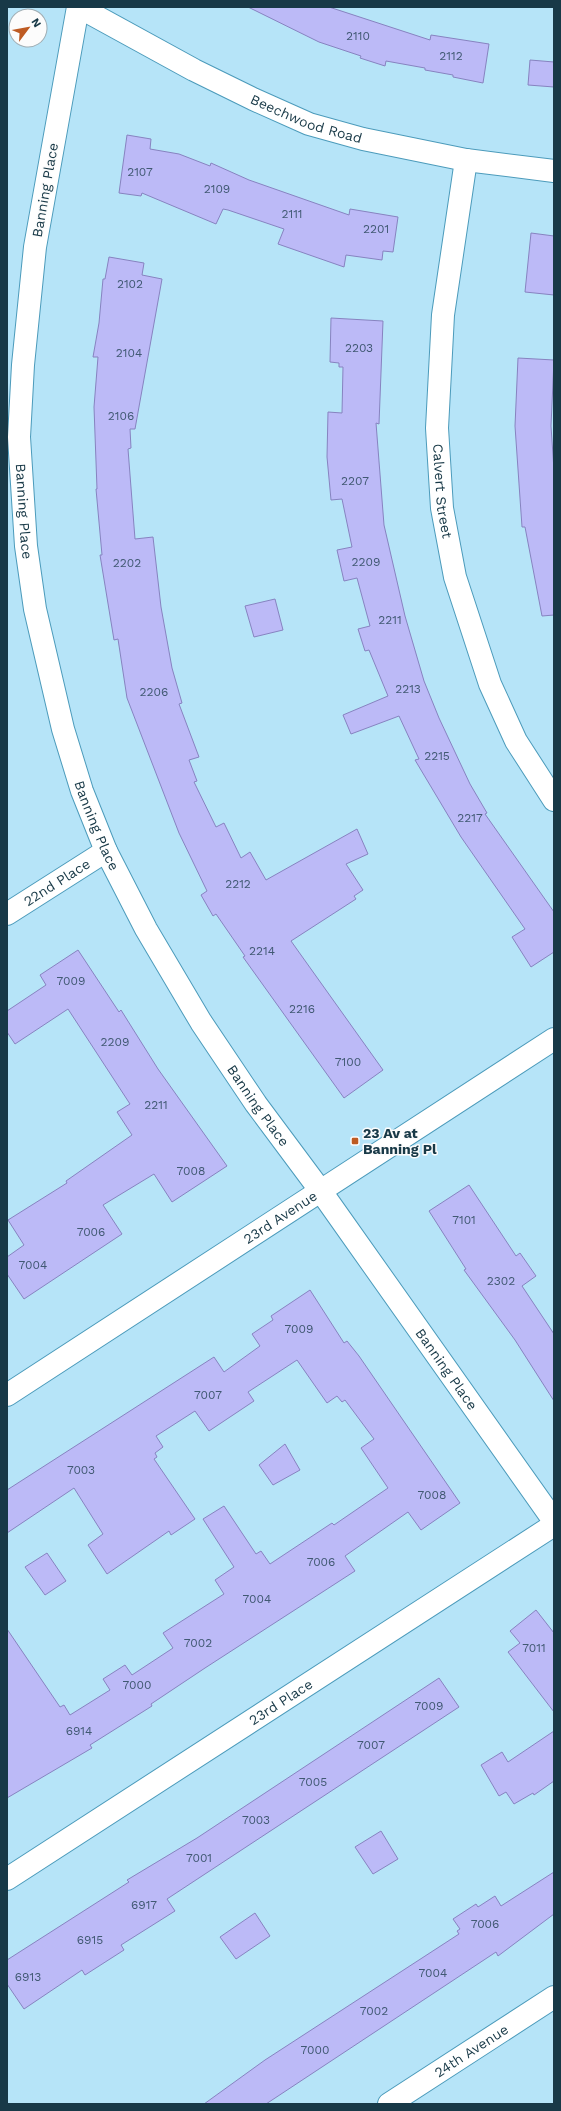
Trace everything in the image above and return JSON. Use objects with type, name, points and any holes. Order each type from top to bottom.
[{"type":"street","name":"Beechwood Road","points":[[79,7],[194,70],[253,100],[309,124],[363,139],[466,160],[554,171]]},
{"type":"street","name":"Banning Place","points":[[79,7],[35,247],[23,366],[13,440],[35,609],[63,729],[82,791],[106,851],[146,929],[201,1022],[256,1104],[320,1190],[554,1521]]},
{"type":"street","name":"Calvert Street","points":[[466,160],[443,315],[437,428],[442,508],[455,577],[490,684],[516,741],[554,800]]},
{"type":"street","name":"22nd Place","points":[[7,914],[106,851]]},
{"type":"street","name":"23rd Avenue","points":[[7,1395],[554,1039]]},
{"type":"street","name":"23rd Place","points":[[7,1879],[554,1525]]},
{"type":"street","name":"24th Avenue","points":[[389,2104],[554,1997]]},
{"type":"building","points":[[248,7],[329,7],[430,40],[431,35],[489,44],[483,83],[453,77],[453,75],[425,70],[425,68],[386,61],[385,66],[360,58],[361,56],[319,42]]},
{"type":"building","points":[[530,60],[554,62],[554,87],[528,85]]},
{"type":"building","points":[[127,135],[151,139],[150,149],[179,154],[210,166],[211,163],[249,180],[349,215],[350,209],[398,217],[393,252],[383,251],[382,260],[346,255],[344,267],[278,244],[284,229],[228,210],[223,209],[216,224],[142,193],[141,196],[119,193]]},
{"type":"building","points":[[531,233],[554,236],[554,295],[525,292]]},
{"type":"building","points":[[109,257],[144,263],[142,275],[162,279],[135,429],[130,429],[131,448],[128,449],[135,539],[153,537],[161,607],[172,668],[182,703],[179,704],[199,757],[189,760],[197,781],[194,782],[216,827],[224,823],[241,858],[250,852],[266,880],[357,829],[368,854],[346,864],[363,890],[354,896],[356,899],[291,941],[383,1070],[344,1098],[243,957],[245,956],[216,914],[213,916],[201,895],[207,891],[179,833],[127,698],[118,639],[114,640],[100,555],[102,555],[96,489],[94,407],[98,357],[93,357],[99,323],[103,279],[105,279]]},
{"type":"building","points":[[331,318],[383,321],[379,424],[376,423],[384,525],[405,616],[424,681],[439,718],[470,784],[487,813],[485,814],[554,912],[554,952],[531,967],[512,937],[525,929],[461,837],[415,760],[419,759],[399,716],[351,734],[343,715],[388,696],[369,650],[365,651],[358,629],[370,626],[357,578],[344,581],[337,550],[352,547],[342,499],[331,500],[327,457],[328,412],[342,413],[343,367],[339,367],[339,363],[330,362]]},
{"type":"building","points":[[518,358],[554,360],[551,426],[554,470],[554,615],[542,616],[525,527],[522,527],[515,426]]},
{"type":"building","points":[[275,599],[283,630],[254,637],[245,606]]},
{"type":"building","points":[[78,950],[119,1012],[121,1010],[158,1069],[227,1166],[172,1202],[154,1174],[103,1205],[122,1234],[24,1299],[7,1274],[7,1257],[24,1245],[8,1220],[67,1183],[66,1181],[132,1135],[117,1112],[130,1104],[68,1009],[15,1044],[7,1032],[7,1011],[46,985],[40,975]]},
{"type":"building","points":[[469,1185],[516,1256],[520,1253],[536,1276],[522,1286],[554,1334],[554,1401],[515,1340],[464,1270],[466,1269],[429,1211]]},
{"type":"building","points":[[310,1290],[344,1343],[347,1341],[359,1356],[460,1503],[421,1530],[408,1512],[345,1556],[355,1571],[205,1668],[151,1704],[152,1706],[90,1745],[92,1748],[7,1798],[7,1629],[60,1707],[64,1705],[70,1715],[110,1690],[103,1679],[125,1665],[132,1675],[173,1648],[163,1633],[224,1594],[215,1580],[234,1567],[203,1519],[224,1506],[256,1554],[261,1551],[270,1564],[332,1523],[334,1525],[388,1488],[361,1448],[374,1439],[345,1400],[342,1402],[337,1396],[327,1403],[297,1360],[248,1392],[254,1401],[209,1431],[195,1411],[156,1436],[163,1447],[155,1453],[157,1457],[154,1459],[195,1519],[171,1535],[169,1531],[107,1574],[88,1545],[103,1534],[74,1488],[7,1533],[7,1490],[214,1357],[224,1372],[260,1346],[252,1334],[273,1320],[271,1316]]},
{"type":"building","points":[[285,1444],[300,1470],[273,1485],[259,1465]]},
{"type":"building","points":[[47,1553],[66,1581],[45,1595],[25,1567]]},
{"type":"building","points":[[536,1610],[554,1633],[554,1712],[508,1652],[520,1643],[510,1631]]},
{"type":"building","points":[[439,1678],[459,1707],[167,1899],[175,1911],[121,1945],[124,1950],[85,1975],[82,1970],[24,2009],[7,1984],[7,1960],[129,1882],[127,1880],[197,1838]]},
{"type":"building","points":[[554,1731],[554,1781],[534,1795],[533,1793],[514,1804],[506,1792],[499,1796],[481,1765],[502,1752],[508,1762]]},
{"type":"building","points":[[381,1831],[398,1859],[373,1874],[355,1847]]},
{"type":"building","points":[[554,1872],[554,1914],[498,1956],[496,1952],[266,2104],[204,2104],[265,2060],[459,1934],[457,1931],[460,1929],[453,1919],[476,1904],[478,1907],[495,1896],[501,1906]]},
{"type":"building","points":[[255,1913],[270,1936],[236,1959],[220,1937]]},
{"type":"place","name":"23 Av at Banning Pl","points":[[355,1141]]}]
